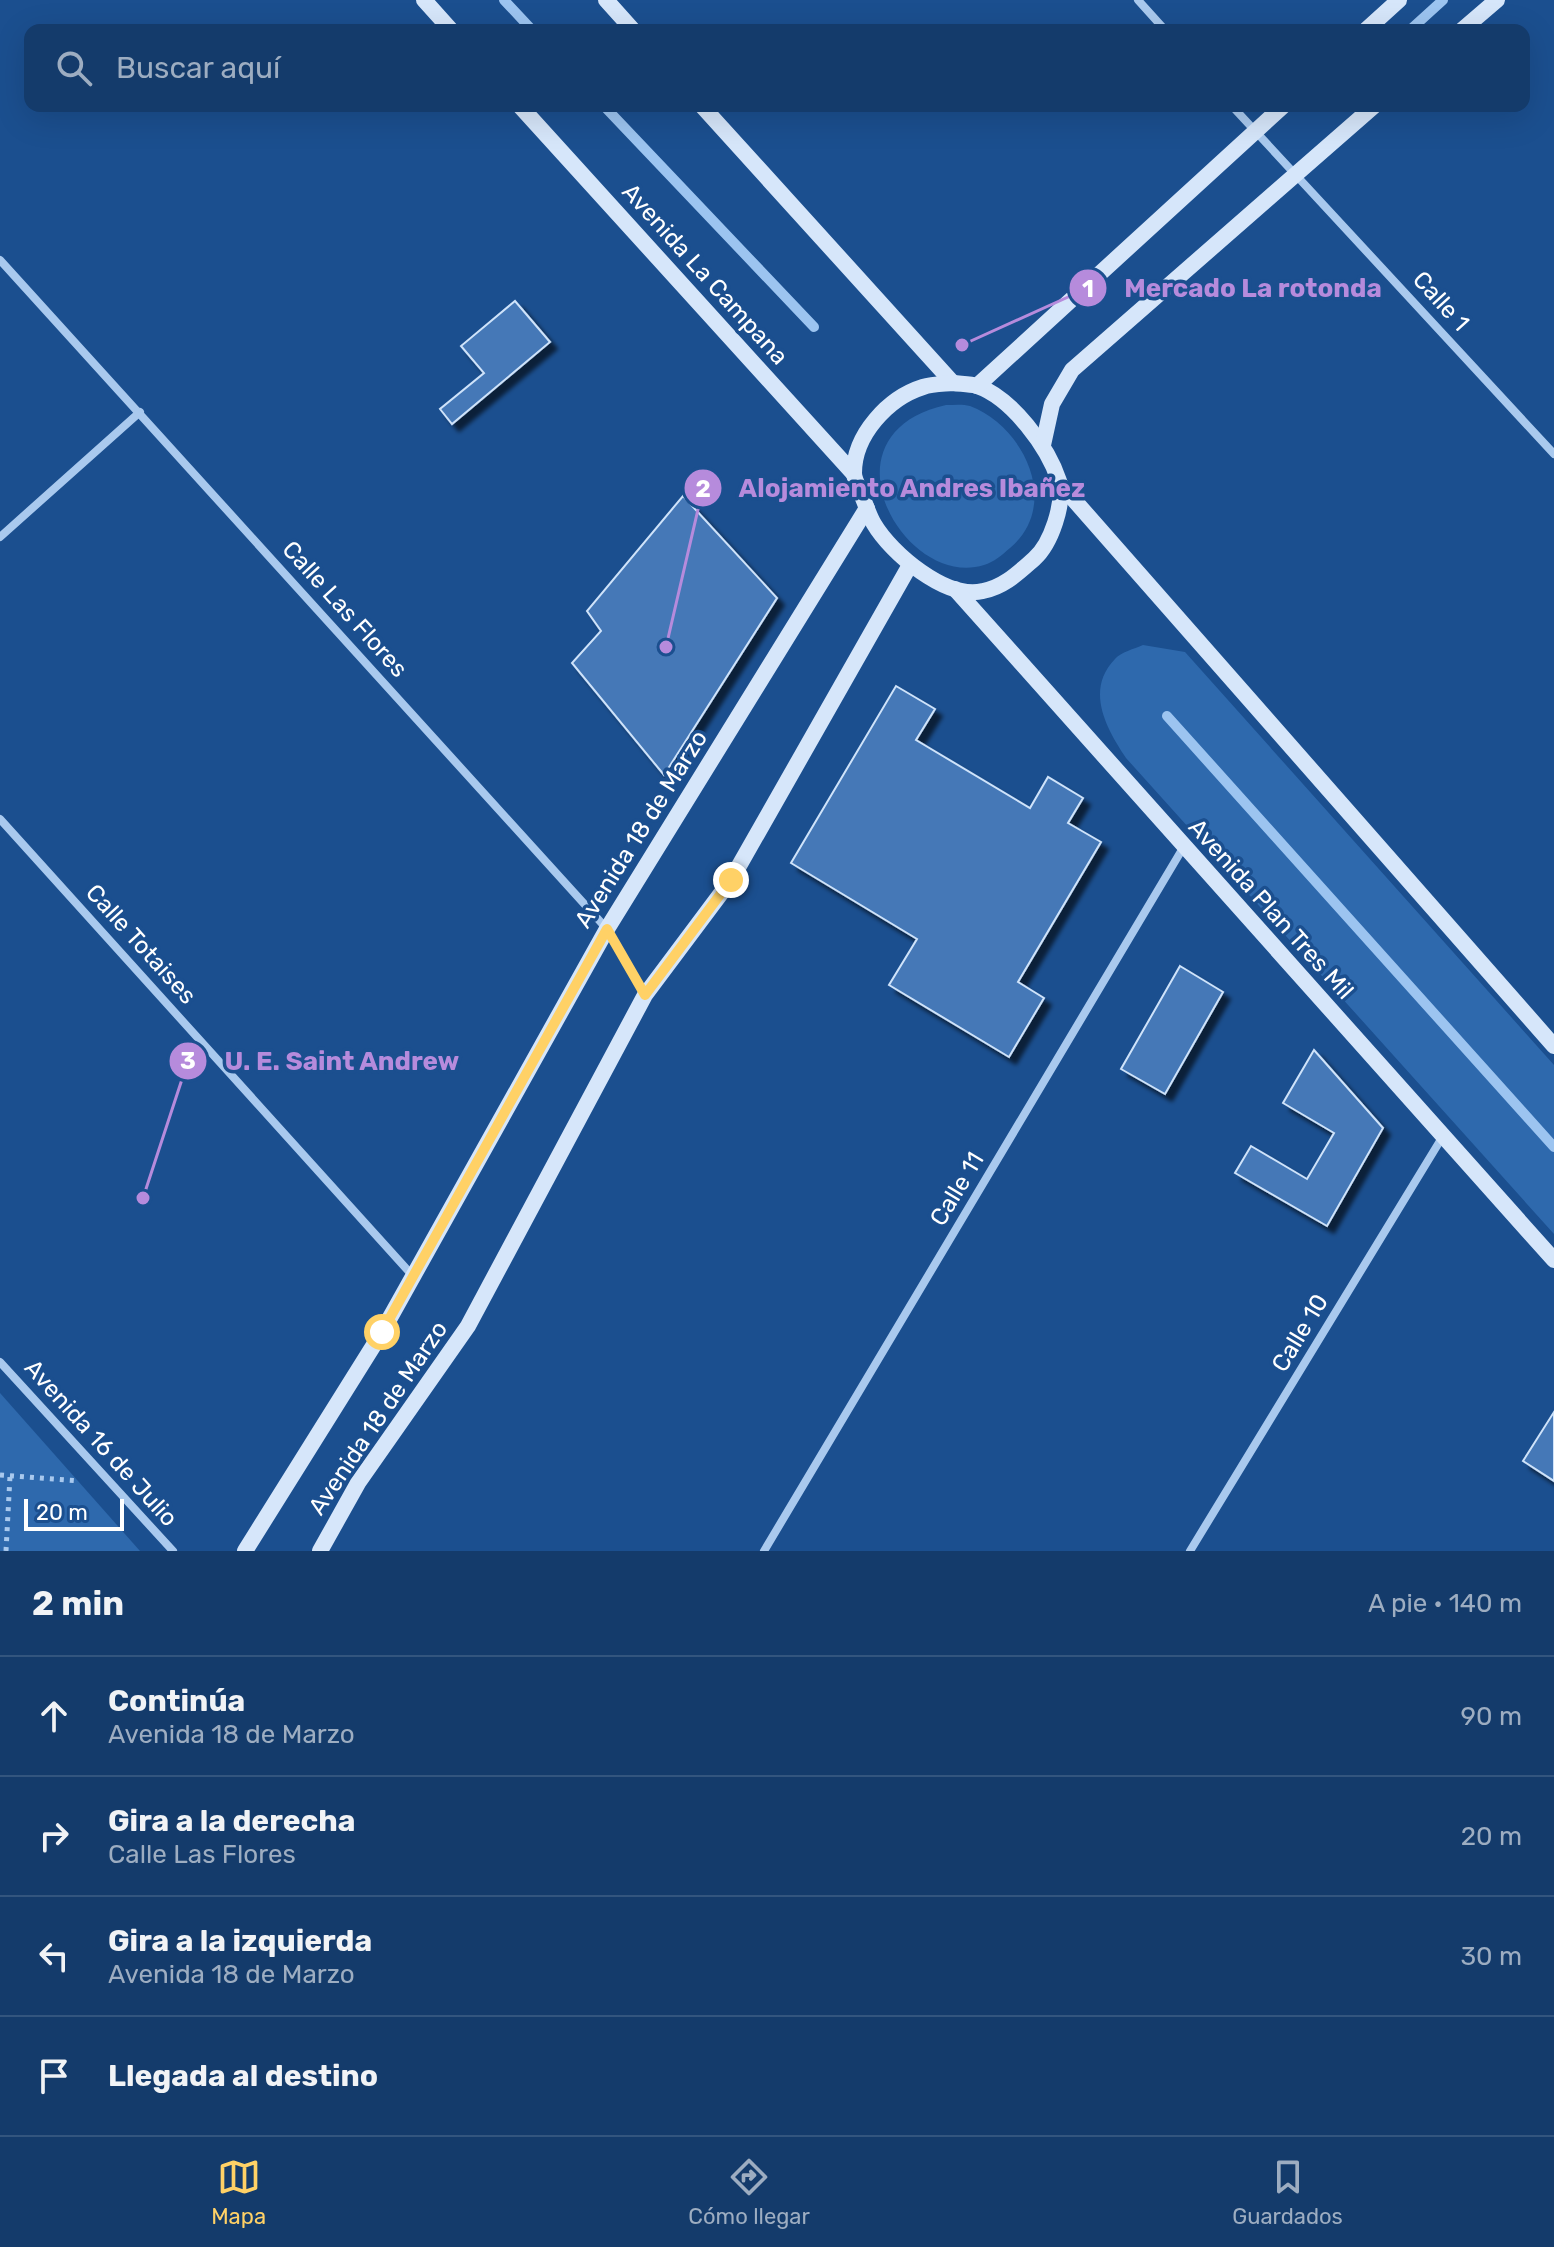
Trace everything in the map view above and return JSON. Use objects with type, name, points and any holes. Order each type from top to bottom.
[{"type":"street","points":[[424,0],[446,24]]},
{"type":"street","points":[[606,0],[628,24]]},
{"type":"street","points":[[1138,0],[1160,24]]},
{"type":"street","points":[[1373,24],[1399,0]]},
{"type":"street","points":[[1469,24],[1497,0]]},
{"type":"street","name":"Avenida La Campana","points":[[525,112],[854,474]]},
{"type":"street","points":[[707,112],[953,383]]},
{"type":"street","name":"Calle 1","points":[[1237,112],[1554,454]]},
{"type":"street","points":[[977,386],[1277,112]]},
{"type":"street","points":[[1043,445],[1052,404],[1072,370],[1367,112]]},
{"type":"street","name":"Calle Las Flores","points":[[0,260],[607,929],[645,995]]},
{"type":"street","points":[[1060,484],[1057,522],[1038,555],[1008,582],[980,592],[955,589],[910,565],[874,524],[854,474],[861,445],[875,419],[897,399],[923,387],[953,383],[977,386],[998,398],[1043,445],[1060,484],[1554,1046]]},
{"type":"street","points":[[0,537],[140,412]]},
{"type":"street","name":"Avenida 18 de Marzo","points":[[245,1551],[382,1332],[607,929],[867,508]]},
{"type":"street","name":"Avenida 18 de Marzo","points":[[320,1551],[358,1483],[468,1326],[645,995],[731,880],[910,565]]},
{"type":"street","name":"Avenida Plan Tres Mil","points":[[955,589],[1554,1260]]},
{"type":"street","name":"Calle Totaises","points":[[0,819],[412,1275]]},
{"type":"street","name":"Calle 11","points":[[764,1551],[1183,848]]},
{"type":"street","name":"Calle 10","points":[[1190,1551],[1443,1135]]},
{"type":"street","name":"Avenida 16 de Julio","points":[[0,1362],[173,1551]]},
{"type":"path","points":[[0,1475],[79,1481]]},
{"type":"path","points":[[6,1551],[10,1476]]},
{"type":"shaded area","points":[[946,405],[970,406],[990,416],[1007,431],[1030,469],[1034,490],[1033,511],[1025,530],[1010,548],[984,565],[954,566],[926,555],[903,533],[886,505],[880,475],[886,446],[907,421]]},
{"type":"shaded area","points":[[1143,645],[1185,652],[1554,1065],[1554,1234],[1126,758],[1106,722],[1100,696],[1101,683],[1118,657]]},
{"type":"shaded area","points":[[0,1393],[140,1551],[0,1551]]},
{"type":"building","points":[[515,301],[550,342],[452,424],[440,409],[484,373],[461,346]]},
{"type":"building","points":[[683,496],[777,598],[664,775],[572,663],[601,631],[587,611]]},
{"type":"building","points":[[896,686],[935,709],[916,740],[1030,808],[1048,777],[1083,798],[1068,823],[1101,842],[1018,982],[1044,998],[1009,1057],[889,985],[917,939],[791,863]]},
{"type":"building","points":[[1180,966],[1223,992],[1165,1094],[1121,1069]]},
{"type":"building","points":[[1314,1050],[1383,1128],[1327,1226],[1235,1173],[1251,1146],[1307,1179],[1334,1133],[1283,1103]]},
{"type":"building","points":[[1554,1412],[1554,1481],[1523,1461]]},
{"type":"waterway","points":[[504,0],[526,24]]},
{"type":"waterway","points":[[1417,24],[1443,0]]},
{"type":"waterway","points":[[610,112],[814,327]]},
{"type":"waterway","points":[[1167,716],[1554,1147]]},
{"type":"place","name":"Mercado La rotonda","points":[[962,345]]},
{"type":"place","name":"Alojamiento Andres Ibañez","points":[[666,647]]},
{"type":"place","name":"U. E. Saint Andrew","points":[[143,1198]]},
{"type":"route","points":[[382,1332],[607,929],[645,995],[731,880]]}]
